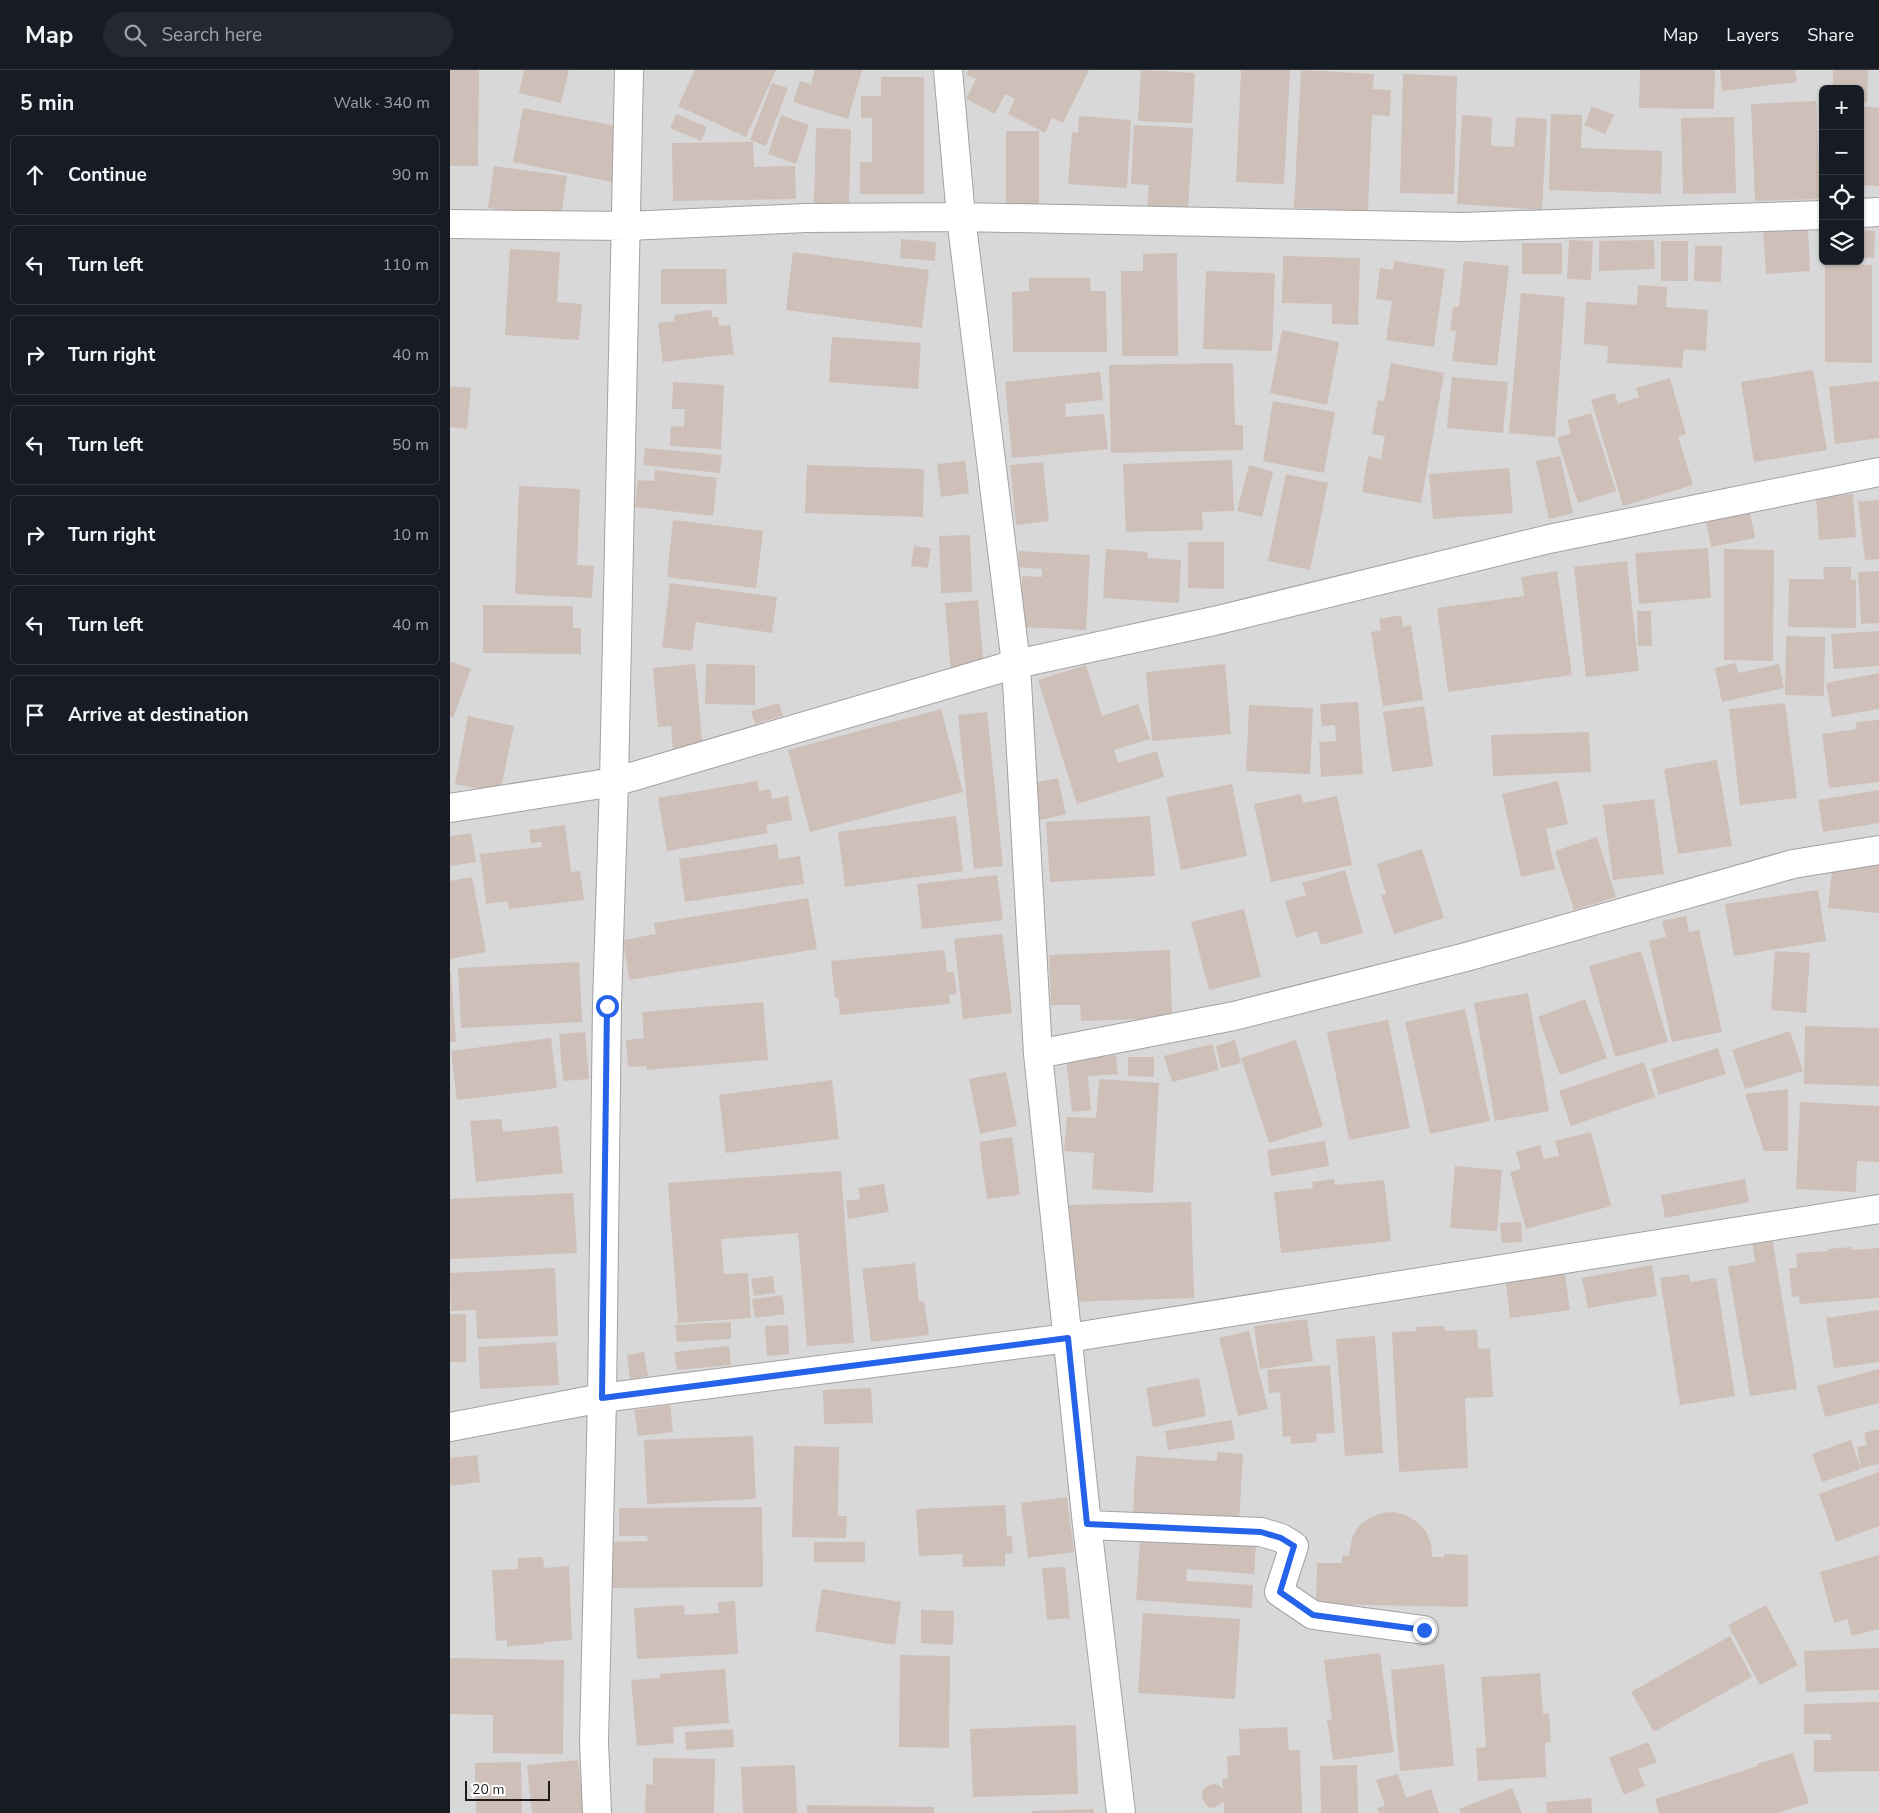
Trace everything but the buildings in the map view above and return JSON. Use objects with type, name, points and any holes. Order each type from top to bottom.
[{"type":"street","points":[[597,1813],[594,1742],[602,1398],[607,1006],[614,782],[629,70]]},
{"type":"street","points":[[948,70],[962,217],[1016,664],[1038,1054],[1087,1524],[1121,1813]]},
{"type":"street","points":[[1864,213],[1879,212]]},
{"type":"street","points":[[450,224],[627,226],[806,218],[962,217],[1462,227],[1819,215]]},
{"type":"street","points":[[450,808],[614,782],[1016,664],[1214,621],[1549,539],[1879,472]]},
{"type":"street","points":[[1038,1054],[1234,1016],[1466,957],[1793,864],[1879,850]]},
{"type":"street","points":[[450,1427],[602,1398],[1068,1338],[1879,1209]]},
{"type":"street","points":[[1087,1524],[1261,1532],[1281,1538],[1294,1546],[1280,1592],[1313,1615],[1424,1630]]},
{"type":"shaded area","points":[[450,70],[1879,70],[1879,1813],[450,1813]]},
{"type":"route","points":[[607,1006],[602,1398],[1068,1338],[1087,1524],[1261,1532],[1281,1538],[1294,1546],[1280,1592],[1313,1615],[1424,1630]]}]
